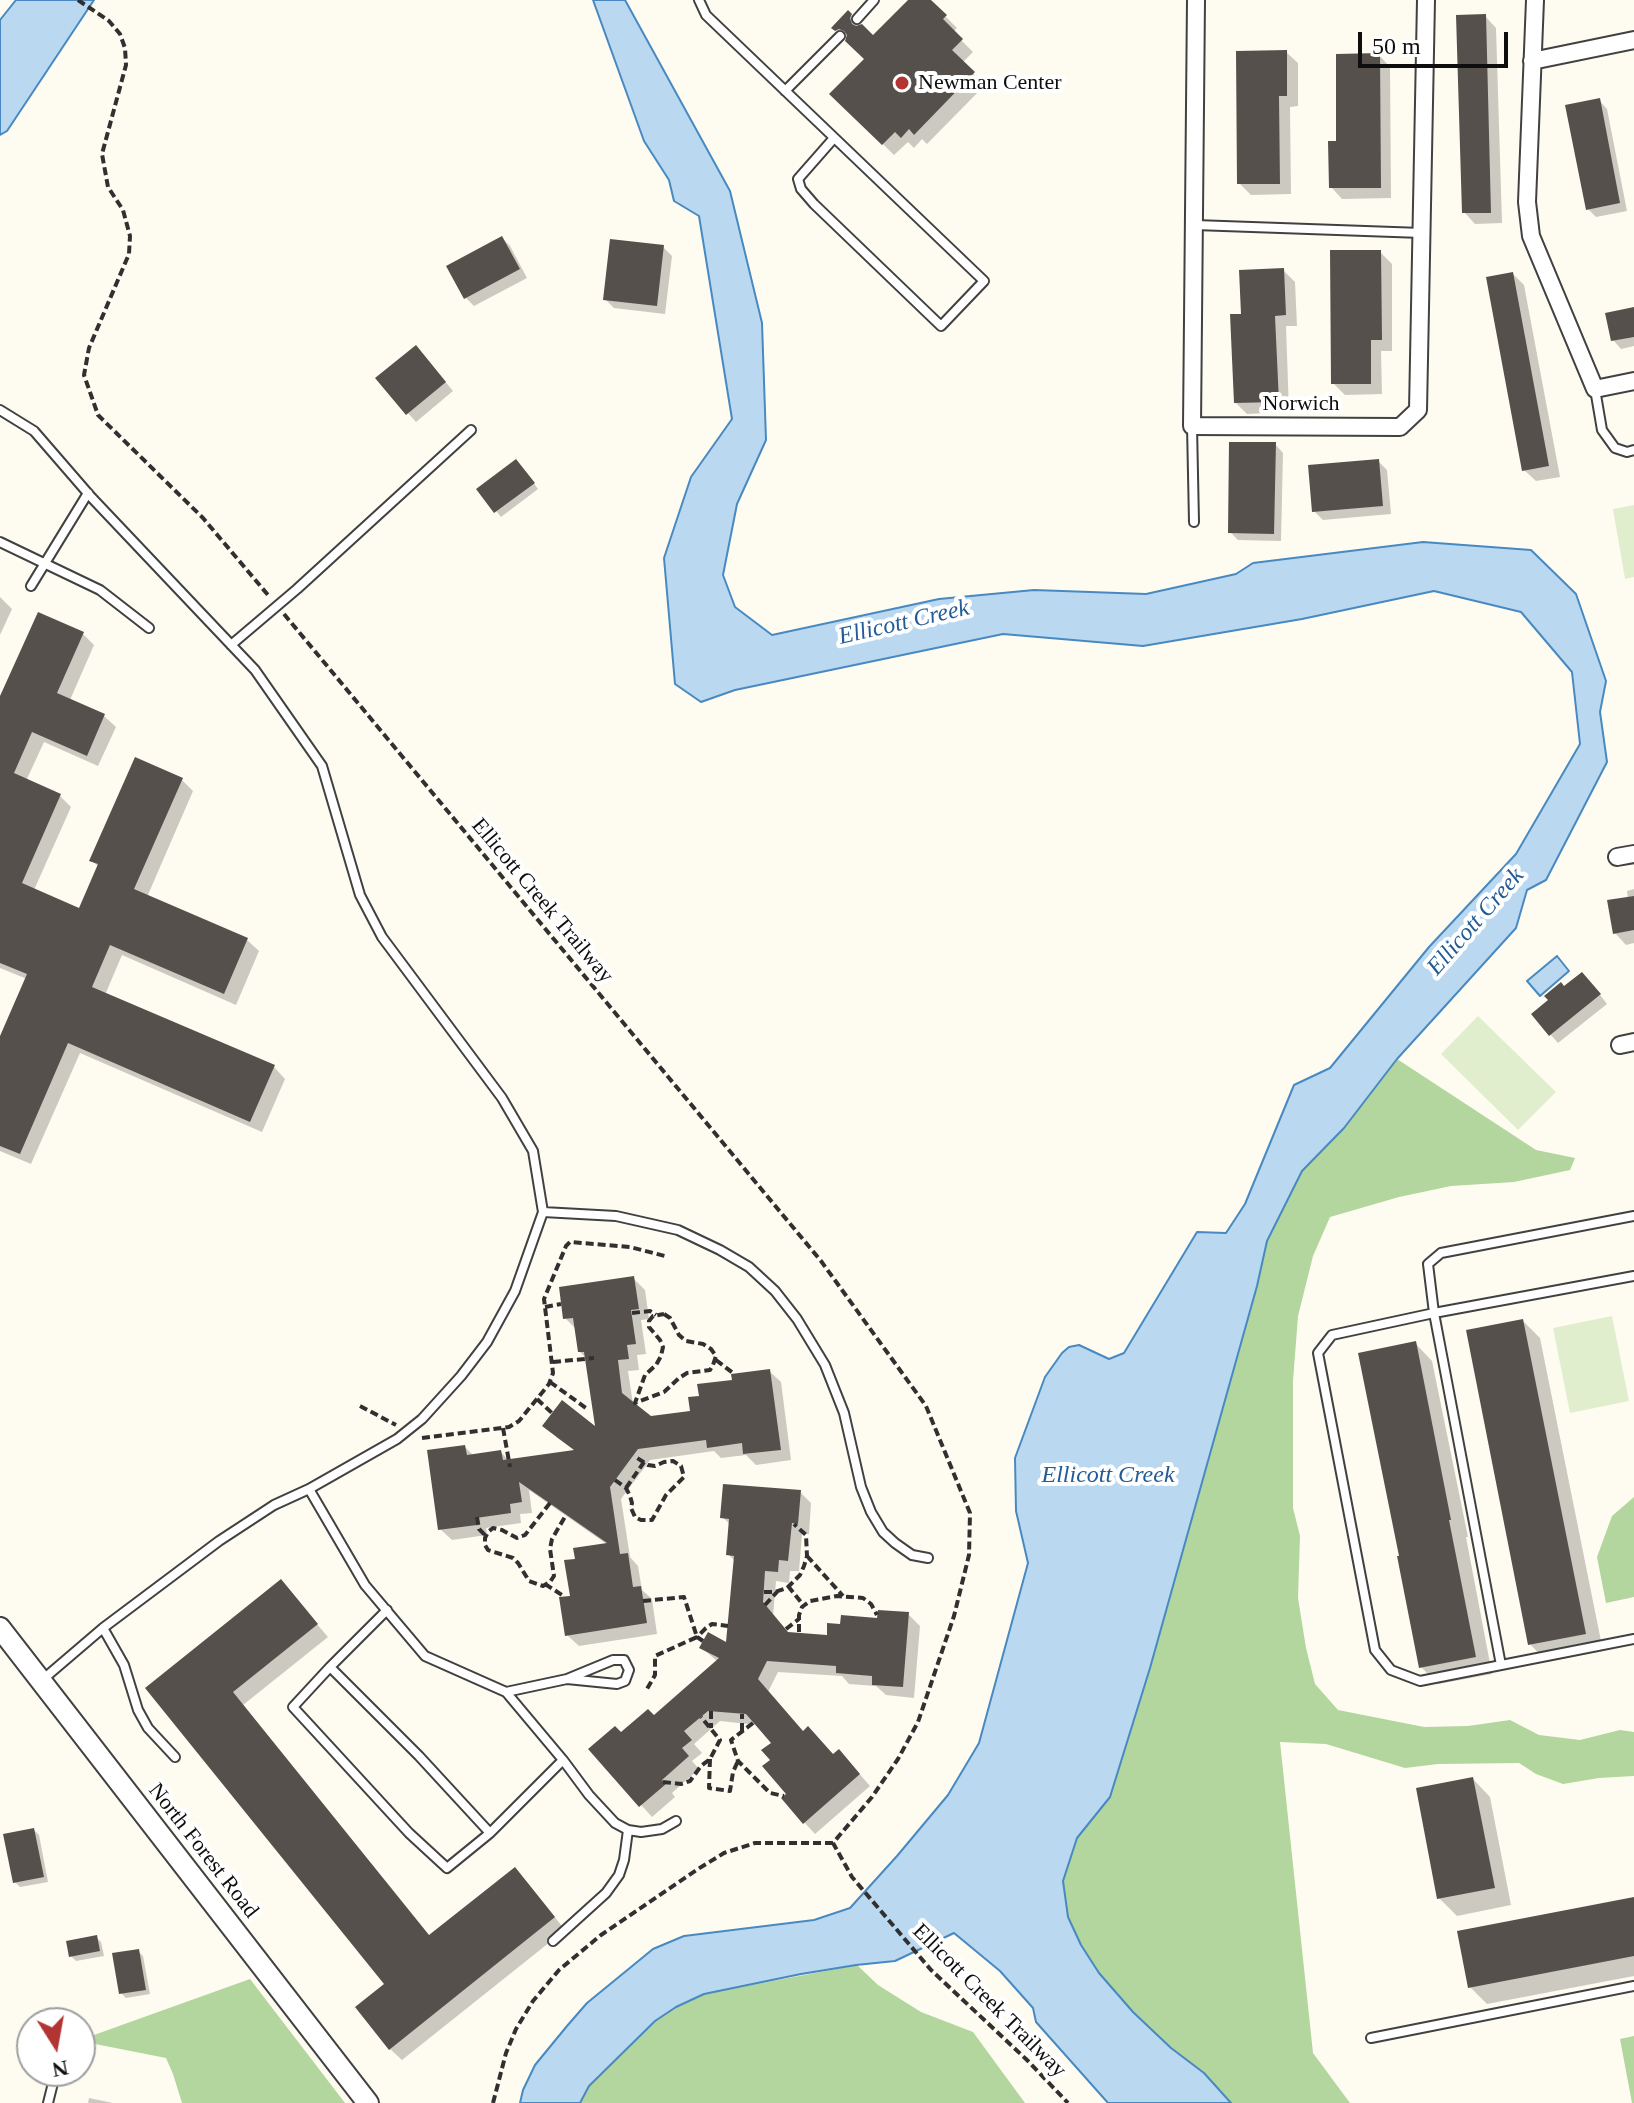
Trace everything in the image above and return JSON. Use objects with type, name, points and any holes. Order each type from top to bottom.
[{"type":"street","points":[[1192,426],[1196,0]]},
{"type":"street","name":"Norwich","points":[[1192,426],[1400,427],[1418,410],[1426,0]]},
{"type":"street","points":[[1535,0],[1527,202],[1531,236],[1595,389],[1634,381]]},
{"type":"street","points":[[1532,61],[1634,40]]},
{"type":"street","name":"North Forest Road","points":[[0,1628],[368,2103]]},
{"type":"lane","points":[[699,0],[706,15],[984,281],[941,326],[801,189],[798,179],[834,138]]},
{"type":"lane","points":[[857,19],[874,0]]},
{"type":"lane","points":[[785,91],[840,36]]},
{"type":"lane","points":[[1195,225],[1422,233]]},
{"type":"lane","points":[[1595,389],[1602,430],[1615,448],[1627,452],[1634,450]]},
{"type":"lane","points":[[0,410],[34,431],[88,493],[255,670],[322,766],[360,895],[382,937],[502,1098],[533,1151],[543,1212],[515,1291],[487,1342],[422,1419],[397,1439],[309,1489],[274,1505],[219,1541],[103,1628],[40,1681]]},
{"type":"lane","points":[[1192,426],[1194,522]]},
{"type":"lane","points":[[231,645],[471,430]]},
{"type":"lane","points":[[31,586],[88,493]]},
{"type":"lane","points":[[0,542],[100,590],[149,628]]},
{"type":"lane","points":[[543,1212],[616,1216],[678,1230],[749,1267],[775,1291],[797,1319],[825,1365],[844,1413],[861,1487],[883,1532],[912,1555],[928,1558]]},
{"type":"lane","points":[[1501,1665],[1434,1313],[1428,1264],[1441,1253],[1634,1216]]},
{"type":"lane","points":[[1634,1276],[1332,1335],[1318,1353],[1375,1650],[1391,1670],[1420,1681],[1634,1639]]},
{"type":"lane","points":[[309,1489],[365,1585],[425,1656],[506,1692],[615,1823],[641,1832],[662,1829],[676,1821]]},
{"type":"lane","points":[[387,1610],[293,1707],[409,1833],[447,1868],[490,1833],[563,1760]]},
{"type":"lane","points":[[103,1628],[124,1665],[138,1710],[148,1728],[175,1757]]},
{"type":"lane","points":[[506,1692],[567,1679],[613,1660],[624,1660],[629,1670],[625,1681],[617,1684],[567,1679]]},
{"type":"lane","points":[[330,1667],[490,1833]]},
{"type":"lane","points":[[553,1941],[606,1893],[619,1875],[628,1830]]},
{"type":"lane","points":[[1371,2038],[1634,1986]]},
{"type":"path","name":"Ellicott Creek Trailway","points":[[78,0],[109,21],[120,34],[126,65],[102,154],[108,187],[123,210],[130,236],[129,254],[89,348],[84,375],[98,415],[203,518],[821,1261],[926,1406],[970,1513],[969,1555],[954,1616],[918,1722],[872,1797],[833,1843],[852,1877],[931,1970],[1068,2103]]},
{"type":"path","points":[[360,1406],[422,1438],[503,1428],[519,1421],[550,1382],[553,1373],[544,1299],[566,1246],[570,1242],[630,1247],[665,1256]]},
{"type":"path","points":[[545,1307],[561,1304]]},
{"type":"path","points":[[632,1313],[650,1311],[656,1315]]},
{"type":"path","points":[[664,1314],[670,1318],[686,1341],[703,1344],[716,1356],[710,1370],[687,1373],[664,1392],[635,1403],[645,1375],[661,1356],[663,1347],[649,1327],[649,1321],[656,1315],[664,1314]]},
{"type":"path","points":[[552,1362],[594,1358]]},
{"type":"path","points":[[715,1360],[733,1373]]},
{"type":"path","points":[[550,1382],[586,1408]]},
{"type":"path","points":[[537,1399],[552,1413]]},
{"type":"path","points":[[503,1428],[510,1467]]},
{"type":"path","points":[[615,1480],[626,1488],[635,1517],[652,1520],[666,1495],[684,1477],[681,1466],[673,1461],[655,1466],[634,1456]]},
{"type":"path","points":[[626,1488],[644,1462]]},
{"type":"path","points":[[550,1503],[525,1535],[517,1538],[493,1528],[486,1536],[488,1550],[513,1558],[529,1581],[543,1586],[554,1576],[550,1549],[552,1539],[566,1515]]},
{"type":"path","points":[[477,1517],[479,1529],[486,1536]]},
{"type":"path","points":[[764,1592],[788,1586],[800,1575],[807,1556],[806,1535],[794,1524]]},
{"type":"path","points":[[807,1556],[843,1596]]},
{"type":"path","points":[[545,1584],[565,1597]]},
{"type":"path","points":[[788,1586],[804,1606]]},
{"type":"path","points":[[765,1605],[779,1590]]},
{"type":"path","points":[[799,1632],[799,1615],[810,1601],[843,1596],[863,1598],[877,1615]]},
{"type":"path","points":[[643,1601],[684,1597],[697,1637],[703,1641]]},
{"type":"path","points":[[786,1629],[799,1619]]},
{"type":"path","points":[[647,1689],[655,1675],[655,1656],[697,1637],[712,1624],[728,1626]]},
{"type":"path","points":[[711,1711],[712,1730]]},
{"type":"path","points":[[742,1714],[742,1731]]},
{"type":"path","points":[[701,1717],[720,1740]]},
{"type":"path","points":[[720,1740],[731,1740],[753,1723]]},
{"type":"path","points":[[663,1782],[681,1784],[690,1781],[710,1759],[720,1740]]},
{"type":"path","points":[[731,1740],[738,1761],[770,1793],[784,1796]]},
{"type":"path","points":[[710,1759],[709,1788],[730,1791],[738,1761]]},
{"type":"path","points":[[493,2103],[506,2053],[533,2001],[559,1970],[601,1935],[724,1853],[755,1843],[833,1843]]},
{"type":"green space","points":[[1634,505],[1634,577],[1625,579],[1613,509]]},
{"type":"green space","points":[[1478,1016],[1556,1092],[1518,1130],[1441,1054]]},
{"type":"green space","points":[[1397,1059],[1536,1150],[1575,1158],[1570,1170],[1514,1182],[1451,1186],[1330,1217],[1313,1256],[1298,1316],[1293,1381],[1293,1508],[1300,1536],[1298,1598],[1315,1684],[1338,1710],[1424,1727],[1468,1726],[1510,1720],[1539,1735],[1580,1740],[1620,1730],[1634,1732],[1634,1776],[1563,1784],[1536,1774],[1519,1763],[1438,1764],[1405,1768],[1326,1744],[1280,1742],[1313,2053],[1350,2103],[1231,2103],[1204,2073],[1171,2048],[1133,2012],[1099,1973],[1068,1917],[1063,1881],[1077,1838],[1110,1797],[1150,1668],[1267,1241],[1301,1171],[1344,1128]]},
{"type":"green space","points":[[1612,1316],[1629,1401],[1570,1413],[1553,1328]]},
{"type":"green space","points":[[1634,1497],[1634,1597],[1606,1603],[1597,1557],[1612,1516]]},
{"type":"green space","points":[[857,1965],[878,1985],[921,2012],[973,2032],[1025,2103],[580,2103],[589,2086],[655,2021],[676,2007],[704,1994]]},
{"type":"green space","points":[[250,1979],[345,2103],[182,2103],[166,2058],[96,2044],[96,2034]]},
{"type":"green space","points":[[1634,2036],[1634,2103],[1632,2103],[1620,2039]]},
{"type":"water","points":[[16,0],[94,0],[7,131],[0,135],[0,20]]},
{"type":"water","name":"Ellicott Creek","points":[[593,0],[625,0],[730,191],[762,323],[766,440],[737,504],[723,575],[735,607],[772,635],[939,599],[1034,590],[1146,594],[1236,574],[1253,563],[1423,542],[1531,550],[1576,594],[1606,681],[1600,712],[1607,762],[1546,880],[1527,890],[1516,928],[1397,1059],[1344,1128],[1302,1171],[1267,1241],[1150,1668],[1110,1797],[1077,1838],[1063,1881],[1068,1917],[1099,1973],[1133,2012],[1171,2048],[1204,2073],[1231,2103],[1108,2103],[1036,2022],[1033,2008],[1000,1971],[954,1933],[895,1961],[801,1974],[704,1994],[655,2021],[589,2086],[580,2103],[520,2103],[535,2065],[567,2026],[587,2003],[653,1949],[684,1936],[814,1920],[850,1908],[948,1795],[979,1743],[1028,1563],[1016,1511],[1015,1458],[1045,1377],[1069,1347],[1079,1345],[1109,1359],[1124,1353],[1197,1232],[1226,1233],[1245,1204],[1294,1085],[1330,1068],[1429,947],[1516,854],[1580,744],[1572,672],[1521,612],[1434,591],[1302,619],[1143,646],[1003,634],[735,690],[701,702],[675,684],[664,558],[691,477],[732,419],[699,216],[674,201],[669,180],[644,141]]},
{"type":"water","points":[[1557,956],[1569,971],[1540,996],[1527,981]]},
{"type":"building","name":"Newman Center","points":[[908,0],[931,0],[947,15],[943,19],[963,39],[952,50],[975,72],[914,135],[909,129],[901,138],[895,132],[882,145],[829,94],[864,59],[845,41],[847,35],[844,31],[831,28],[848,10],[852,14],[852,24],[862,24],[873,35]]},
{"type":"building","points":[[1486,14],[1491,213],[1462,213],[1456,15]]},
{"type":"building","points":[[1287,50],[1287,96],[1279,96],[1280,184],[1237,184],[1236,51]]},
{"type":"building","points":[[1380,53],[1381,188],[1329,188],[1328,141],[1336,141],[1336,54]]},
{"type":"building","points":[[1600,98],[1620,203],[1586,210],[1565,105]]},
{"type":"building","points":[[502,236],[520,269],[464,299],[446,266]]},
{"type":"building","points":[[610,239],[664,245],[657,306],[603,300]]},
{"type":"building","points":[[1330,250],[1381,250],[1382,340],[1371,340],[1371,384],[1331,384]]},
{"type":"building","points":[[1284,268],[1286,315],[1275,316],[1279,402],[1234,403],[1230,314],[1241,314],[1239,270]]},
{"type":"building","points":[[1513,272],[1549,466],[1522,471],[1486,277]]},
{"type":"building","points":[[1634,307],[1634,337],[1611,341],[1605,313]]},
{"type":"building","points":[[416,345],[446,382],[406,415],[375,378]]},
{"type":"building","points":[[1229,442],[1276,442],[1274,534],[1228,533]]},
{"type":"building","points":[[516,459],[535,483],[494,513],[476,489]]},
{"type":"building","points":[[1379,459],[1383,506],[1312,512],[1308,465]]},
{"type":"building","points":[[38,612],[84,632],[57,693],[105,714],[87,756],[32,732],[14,773],[61,794],[22,883],[79,908],[98,864],[89,861],[135,757],[183,778],[134,889],[248,938],[224,994],[110,945],[92,987],[275,1065],[250,1122],[68,1043],[20,1154],[0,1146],[0,1036],[27,974],[0,963],[0,696]]},
{"type":"building","points":[[1634,896],[1634,930],[1613,934],[1607,900]]},
{"type":"building","points":[[1582,972],[1601,994],[1549,1036],[1531,1014],[1548,1000],[1544,996],[1561,982],[1564,986]]},
{"type":"building","points":[[634,1276],[639,1309],[631,1310],[636,1344],[627,1345],[629,1359],[618,1360],[622,1393],[651,1416],[690,1411],[688,1397],[699,1396],[697,1384],[732,1380],[731,1374],[770,1369],[781,1450],[743,1454],[742,1443],[707,1448],[706,1440],[638,1449],[610,1487],[620,1554],[628,1553],[633,1587],[641,1586],[647,1623],[565,1636],[559,1597],[570,1596],[564,1560],[575,1559],[573,1548],[607,1543],[519,1482],[522,1502],[510,1504],[511,1513],[476,1518],[477,1525],[438,1530],[427,1450],[465,1445],[467,1455],[501,1450],[503,1460],[574,1450],[542,1426],[562,1400],[595,1426],[584,1352],[578,1352],[573,1318],[563,1319],[559,1287]]},
{"type":"building","points":[[1523,1319],[1586,1634],[1528,1645],[1466,1330]]},
{"type":"building","points":[[1416,1341],[1476,1657],[1419,1668],[1358,1353]]},
{"type":"building","points":[[723,1484],[801,1490],[798,1524],[792,1523],[788,1561],[779,1560],[778,1572],[765,1571],[763,1602],[788,1632],[827,1635],[827,1623],[840,1624],[841,1615],[877,1618],[878,1610],[909,1612],[903,1687],[872,1685],[872,1676],[836,1673],[836,1666],[767,1661],[758,1679],[803,1731],[808,1726],[833,1754],[839,1749],[860,1774],[803,1824],[781,1798],[786,1794],[762,1766],[770,1760],[761,1750],[771,1743],[746,1714],[708,1711],[684,1731],[692,1740],[682,1748],[689,1756],[662,1780],[666,1784],[639,1807],[588,1749],[615,1726],[621,1732],[648,1709],[654,1715],[719,1658],[699,1648],[708,1632],[726,1642],[734,1556],[726,1555],[729,1519],[720,1518]]},
{"type":"building","points":[[281,1579],[318,1624],[233,1692],[429,1935],[515,1867],[555,1917],[389,2050],[355,2007],[384,1984],[145,1688]]},
{"type":"building","points":[[1473,1777],[1495,1888],[1437,1899],[1416,1788]]},
{"type":"building","points":[[34,1828],[44,1877],[13,1883],[3,1834]]},
{"type":"building","points":[[1634,1897],[1634,1956],[1468,1988],[1457,1931]]},
{"type":"building","points":[[97,1935],[100,1951],[69,1957],[66,1941]]},
{"type":"building","points":[[139,1949],[146,1990],[119,1994],[112,1953]]},
{"type":"place","name":"Newman Center","points":[[902,83]]}]
